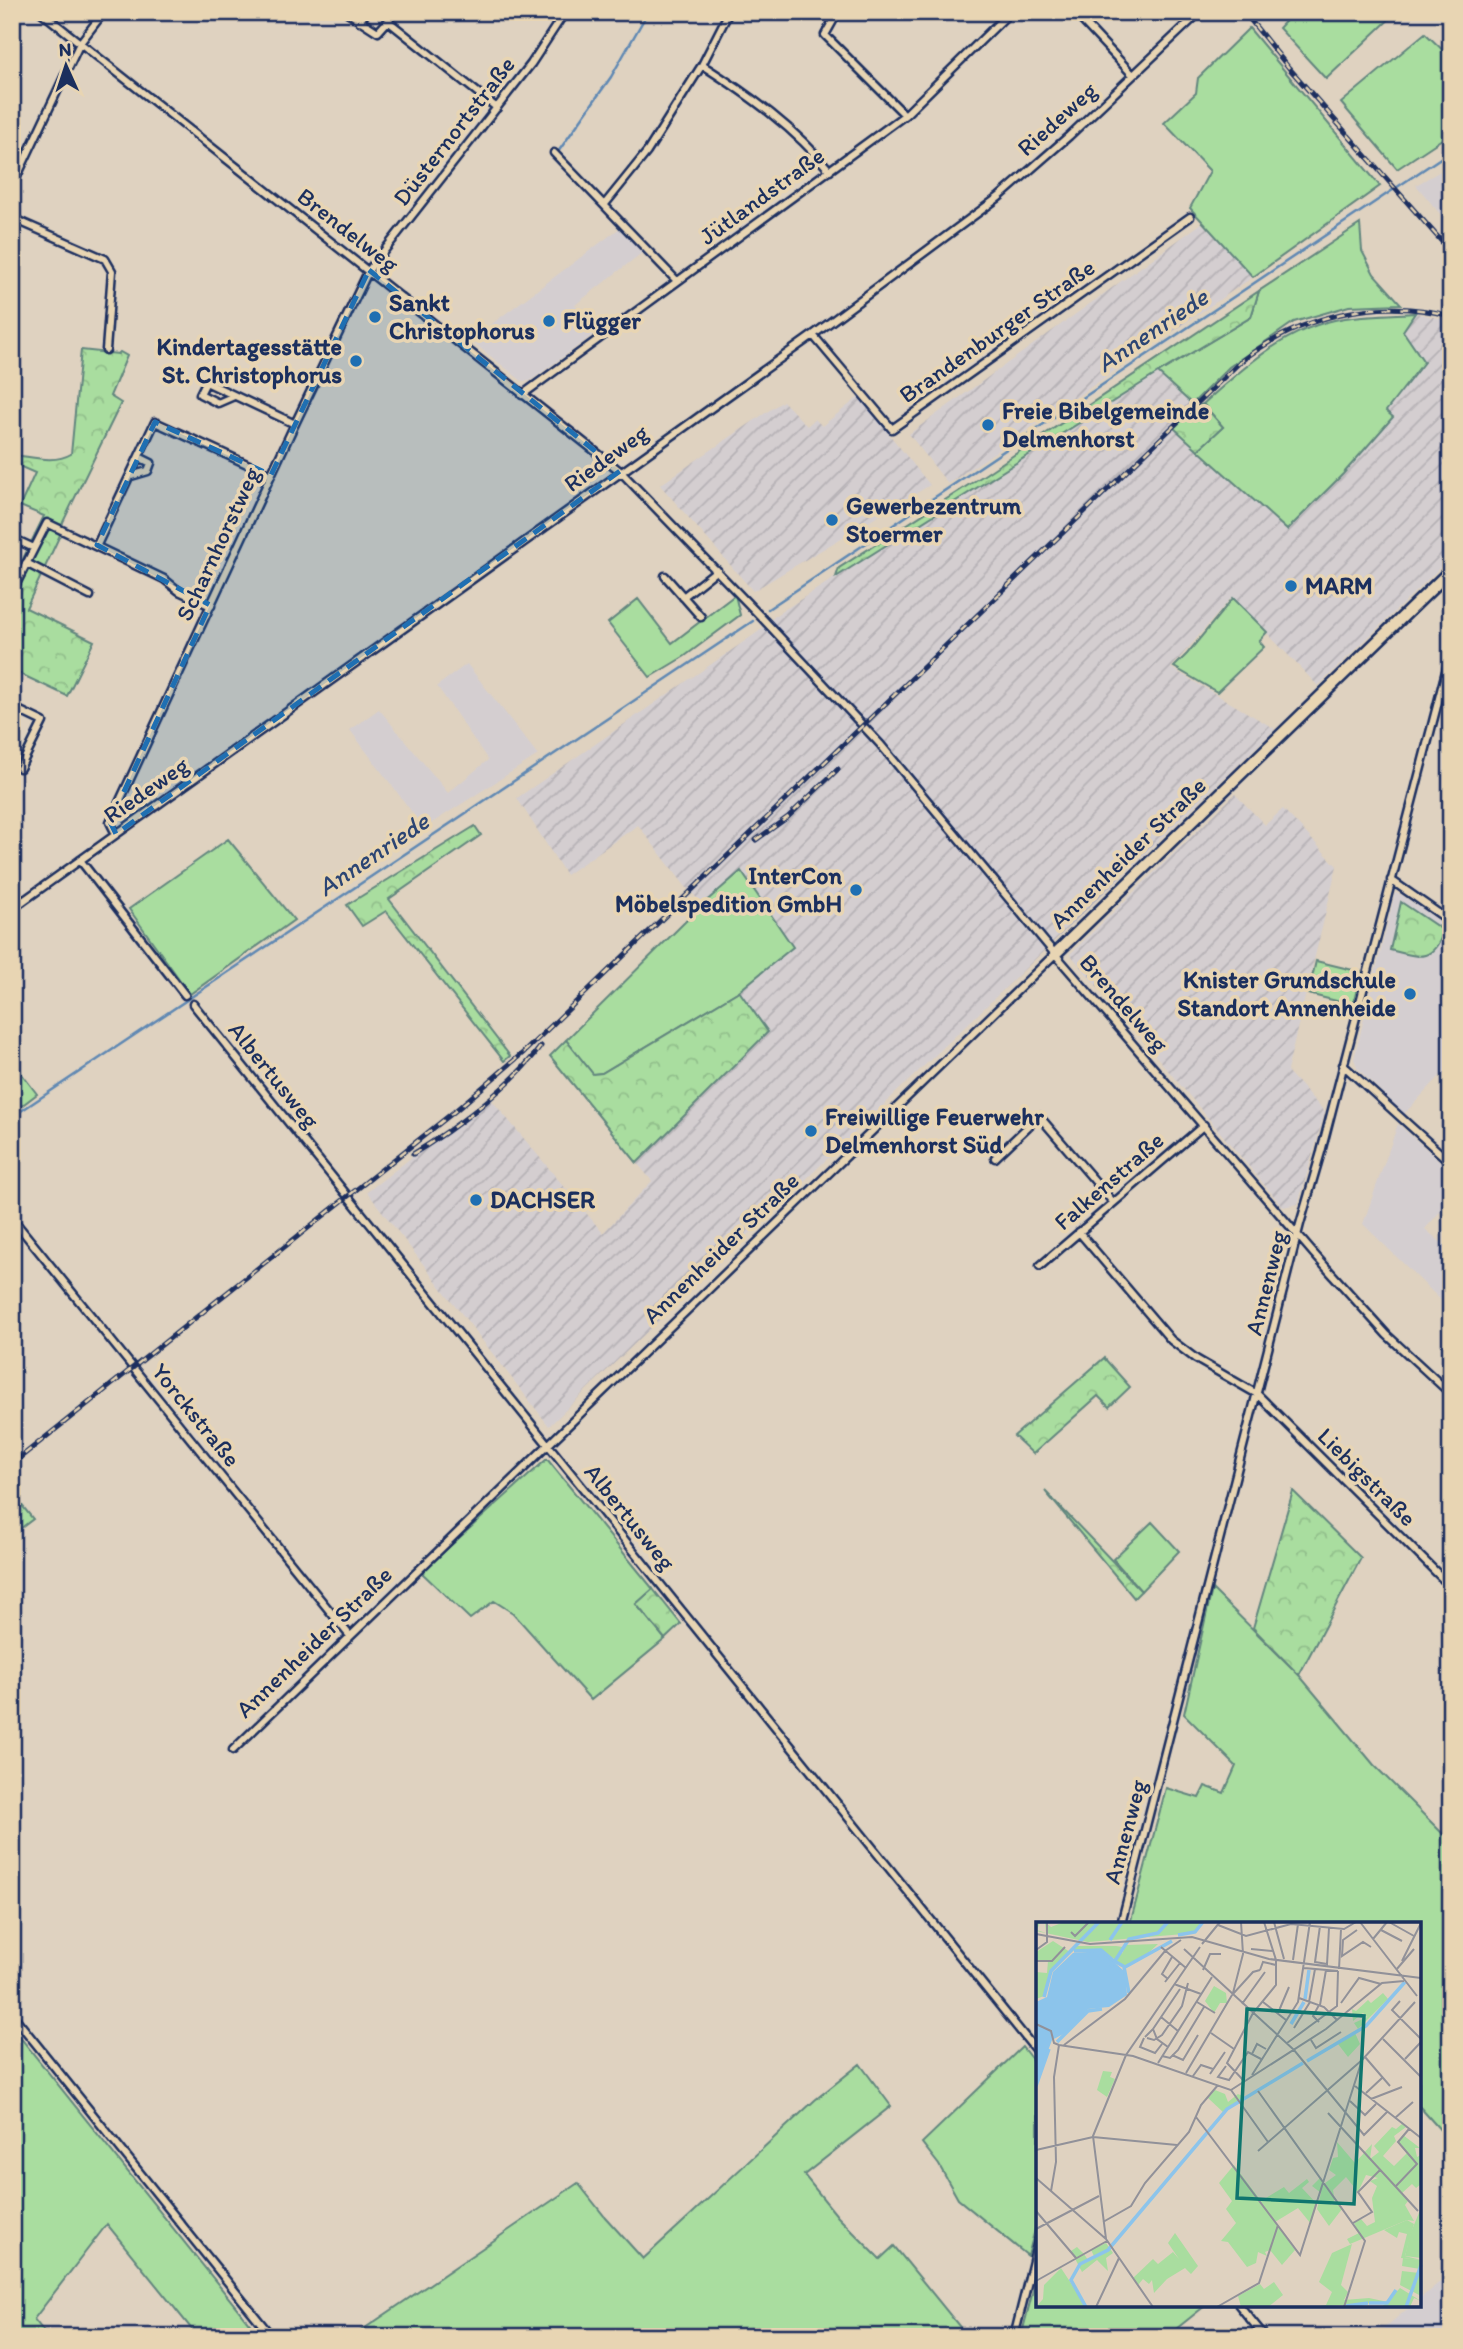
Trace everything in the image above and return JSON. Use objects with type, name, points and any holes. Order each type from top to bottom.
[{"type":"street","name":"Brendelweg","points":[[41,12],[620,471],[763,618],[880,744],[1055,954],[1298,1235],[1387,1335],[1451,1394]]},
{"type":"street","points":[[12,187],[80,43],[104,12]]},
{"type":"street","points":[[347,12],[378,32],[391,17]]},
{"type":"street","points":[[359,21],[368,12]]},
{"type":"street","points":[[382,12],[497,108]]},
{"type":"street","name":"Düsternortstraße","points":[[369,270],[531,64],[565,12]]},
{"type":"street","points":[[605,204],[647,152],[702,65],[729,12]]},
{"type":"street","points":[[838,12],[825,35],[905,115]]},
{"type":"street","name":"Jütlandstraße","points":[[522,395],[905,115],[1010,12]]},
{"type":"street","points":[[1074,12],[1133,75]]},
{"type":"street","name":"Riedeweg","points":[[12,909],[813,335],[999,197],[1200,12]]},
{"type":"street","points":[[702,65],[742,91],[795,134],[830,171]]},
{"type":"street","points":[[554,153],[677,281]]},
{"type":"street","name":"Brandenburger Straße","points":[[813,335],[892,429],[1190,217]]},
{"type":"street","points":[[12,218],[106,259],[113,271],[106,350]]},
{"type":"street","name":"Scharnhorstweg","points":[[116,834],[110,822],[369,270]]},
{"type":"street","points":[[234,396],[218,403],[200,394],[206,382],[295,424]]},
{"type":"street","points":[[97,545],[155,422],[271,475]]},
{"type":"street","points":[[131,476],[148,471],[151,463],[139,457]]},
{"type":"street","points":[[12,592],[47,523],[97,545],[164,579],[178,591],[211,606]]},
{"type":"street","points":[[12,538],[33,548]]},
{"type":"street","points":[[26,563],[90,596]]},
{"type":"street","points":[[683,597],[717,570]]},
{"type":"street","name":"Annenheider Straße","points":[[233,1750],[1451,570]]},
{"type":"street","points":[[664,576],[701,617]]},
{"type":"street","name":"Annenweg","points":[[1122,1922],[1451,652]]},
{"type":"street","points":[[12,707],[43,722],[20,768]]},
{"type":"street","points":[[80,860],[185,995]]},
{"type":"street","points":[[1391,880],[1451,922]]},
{"type":"street","points":[[12,888],[22,902]]},
{"type":"street","name":"Albertusweg","points":[[193,1004],[1036,2050]]},
{"type":"street","points":[[1343,1065],[1451,1164]]},
{"type":"street","points":[[995,1158],[1039,1116],[1113,1202]]},
{"type":"street","name":"Falkenstraße","points":[[1040,1266],[1204,1125]]},
{"type":"street","name":"Yorckstraße","points":[[12,1218],[351,1636]]},
{"type":"street","name":"Liebigstraße","points":[[1079,1232],[1171,1340],[1196,1359],[1257,1394],[1451,1587]]},
{"type":"street","points":[[12,2014],[272,2337]]},
{"type":"street","points":[[1014,2337],[1036,2249]]},
{"type":"street","points":[[1241,2307],[1265,2337]]},
{"type":"highlighted area","points":[[369,270],[620,471],[116,834],[110,822],[210,605],[97,545],[155,422],[271,475]]},
{"type":"shaded area","points":[[1451,165],[1451,227],[1416,185]]},
{"type":"shaded area","points":[[1202,223],[1253,277],[948,484],[909,434]]},
{"type":"shaded area","points":[[620,228],[643,252],[575,305],[597,332],[530,381],[522,381],[475,344],[493,323]]},
{"type":"shaded area","points":[[1415,313],[1451,321],[1451,557],[1318,686],[1232,597],[1171,668],[1275,729],[549,1426],[367,1192],[489,1097],[603,1233],[652,1181],[637,1163],[768,1032],[739,991],[793,947],[742,871],[703,904],[686,887],[638,825],[566,875],[517,798],[758,632],[776,615],[1158,373],[1192,404],[1138,461],[1174,428],[1288,530],[1393,418],[1386,411],[1397,399],[1403,331]]},
{"type":"shaded area","points":[[859,397],[930,485],[753,591],[660,485],[783,401],[807,426],[815,419],[822,426]]},
{"type":"shaded area","points":[[467,664],[538,755],[424,828],[350,730],[379,709],[448,793],[488,760],[437,686]]},
{"type":"shaded area","points":[[1235,794],[1265,825],[1283,809],[1337,866],[1287,1071],[1325,1112],[1298,1204],[1283,1207],[1070,954]]},
{"type":"shaded area","name":"Knister Grundschule Standort Annenheide","points":[[1395,893],[1402,895],[1451,929],[1451,1074],[1448,1078],[1442,1074],[1404,1114],[1358,1069],[1354,1059]]},
{"type":"shaded area","points":[[1398,1124],[1451,1171],[1451,1199],[1425,1229],[1451,1251],[1451,1310],[1363,1224]]},
{"type":"shaded area","points":[[1451,2273],[1451,2337],[1374,2337],[1410,2307],[1421,2307],[1421,2297]]},
{"type":"green space","points":[[1294,12],[1397,12],[1326,79],[1279,28]]},
{"type":"green space","points":[[1249,28],[1380,186],[1253,277],[1190,208],[1210,171],[1164,123],[1196,93],[1198,78]]},
{"type":"green space","points":[[1425,33],[1451,58],[1451,133],[1397,169],[1341,103]]},
{"type":"green space","points":[[1360,224],[1362,251],[1374,274],[1401,304],[1349,306],[1294,322],[1229,367],[1192,404],[1158,373],[1251,317],[1259,291]]},
{"type":"green space","points":[[1259,291],[1251,317],[836,577],[839,568],[984,475]]},
{"type":"green space","points":[[1415,313],[1403,331],[1424,362],[1386,411],[1393,417],[1343,474],[1287,530],[1198,450],[1223,427],[1203,404],[1268,350],[1304,330],[1324,323],[1354,317]]},
{"type":"green space","points":[[81,350],[120,352],[127,356],[110,396],[121,403],[63,522],[60,535],[26,608],[94,641],[67,696],[12,670],[12,581],[44,516],[20,506],[35,473],[21,467],[14,455],[58,459],[71,454]]},
{"type":"green space","points":[[1203,404],[1223,427],[1198,450],[1174,428],[1194,408]]},
{"type":"green space","points":[[735,595],[740,615],[685,656],[650,677],[608,623],[638,599],[672,643]]},
{"type":"green space","points":[[1233,598],[1267,632],[1259,641],[1264,647],[1217,692],[1174,667]]},
{"type":"green space","points":[[475,826],[481,835],[389,899],[510,1056],[504,1061],[386,911],[362,926],[347,905]]},
{"type":"green space","points":[[228,839],[294,920],[190,994],[129,909]]},
{"type":"green space","points":[[741,871],[793,947],[739,991],[602,1073],[593,1074],[566,1040],[703,904]]},
{"type":"green space","points":[[1401,902],[1444,931],[1434,949],[1423,956],[1390,950]]},
{"type":"green space","points":[[1316,961],[1361,972],[1353,1005],[1308,994]]},
{"type":"green space","points":[[739,991],[768,1032],[637,1163],[550,1056],[566,1040],[593,1074],[602,1073]]},
{"type":"green space","points":[[12,1061],[37,1094],[12,1113]]},
{"type":"green space","points":[[1104,1358],[1130,1387],[1109,1407],[1098,1396],[1033,1454],[1014,1436]]},
{"type":"green space","points":[[547,1459],[653,1589],[636,1604],[665,1639],[591,1700],[513,1613],[494,1601],[470,1619],[421,1572]]},
{"type":"green space","points":[[1045,1491],[1141,1591],[1134,1598]]},
{"type":"green space","points":[[1293,1491],[1361,1558],[1299,1675],[1253,1628]]},
{"type":"green space","points":[[12,1493],[33,1519],[12,1535]]},
{"type":"green space","points":[[1152,1522],[1179,1551],[1141,1591],[1113,1559]]},
{"type":"green space","points":[[653,1589],[681,1624],[665,1639],[636,1604]]},
{"type":"green space","points":[[1212,1589],[1299,1675],[1374,1765],[1444,1835],[1451,1828],[1451,2142],[1421,2108],[1421,1922],[1131,1922],[1166,1788],[1199,1798],[1205,1786],[1224,1793],[1236,1766],[1184,1714]]},
{"type":"green space","points":[[12,2027],[257,2333],[254,2337],[198,2337],[107,2224],[34,2319],[48,2337],[12,2337]]},
{"type":"green space","points":[[1022,2047],[1036,2064],[1036,2226],[1028,2256],[958,2199],[939,2165],[922,2143]]},
{"type":"green space","points":[[860,2064],[891,2106],[804,2175],[838,2217],[880,2259],[894,2246],[968,2337],[352,2337],[578,2183],[643,2259],[815,2100]]},
{"type":"green space","points":[[1036,2279],[1036,2307],[1204,2307],[1166,2337],[1021,2337]]},
{"type":"waterway","points":[[558,152],[611,77],[648,12]]},
{"type":"waterway","name":"Annenriede","points":[[768,609],[1451,151]]},
{"type":"waterway","name":"Annenriede","points":[[12,1117],[753,621]]},
{"type":"railway","points":[[1244,12],[1289,68],[1451,252]]},
{"type":"railway","points":[[12,1464],[455,1111],[524,1052],[1240,362],[1288,333],[1340,314],[1395,308],[1451,316]]},
{"type":"railway","points":[[756,840],[788,817],[838,769]]},
{"type":"railway","points":[[413,1154],[499,1091],[541,1046]]},
{"type":"place","name":"Sankt Christophorus","points":[[375,317]]},
{"type":"place","name":"Flügger","points":[[549,321]]},
{"type":"place","name":"Kindertagesstätte St. Christophorus","points":[[356,361]]},
{"type":"place","name":"Freie Bibelgemeinde Delmenhorst","points":[[988,425]]},
{"type":"place","name":"Gewerbezentrum Stoermer","points":[[832,520]]},
{"type":"place","name":"MARM","points":[[1291,586]]},
{"type":"place","name":"InterCon Möbelspedition GmbH","points":[[856,890]]},
{"type":"place","name":"Knister Grundschule Standort Annenheide","points":[[1410,994]]},
{"type":"place","name":"Freiwillige Feuerwehr Delmenhorst Süd","points":[[811,1131]]},
{"type":"place","name":"DACHSER","points":[[476,1200]]}]
